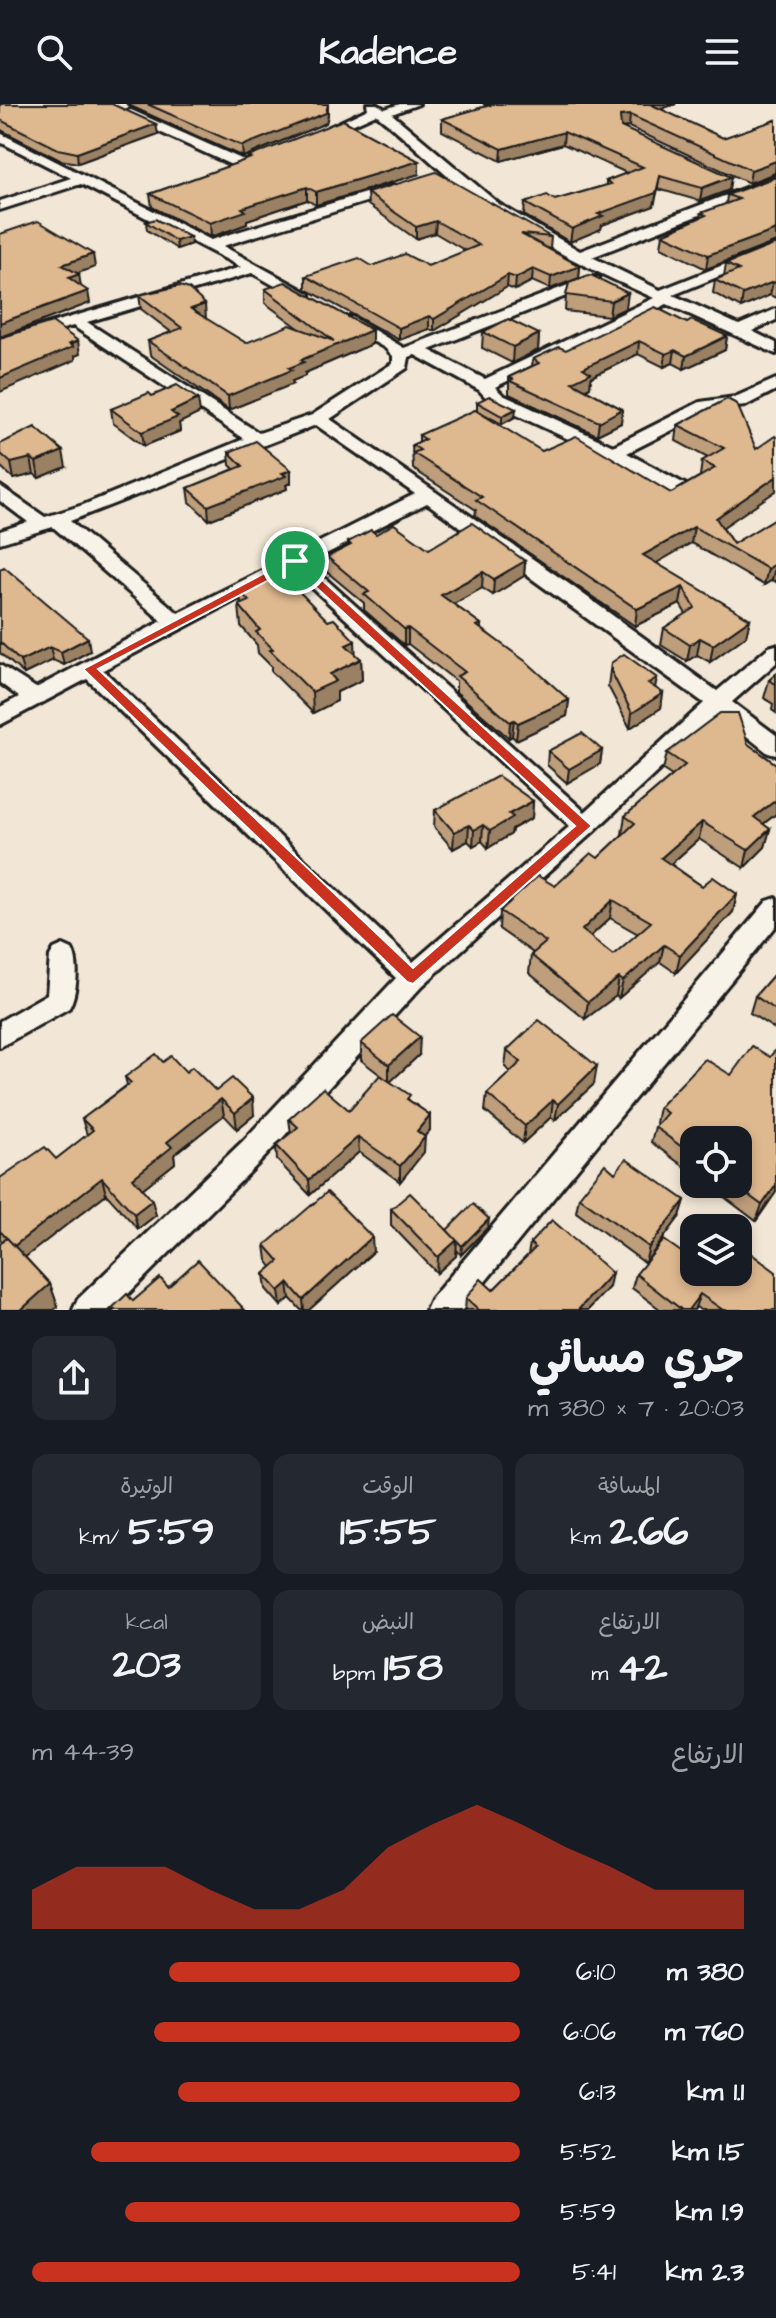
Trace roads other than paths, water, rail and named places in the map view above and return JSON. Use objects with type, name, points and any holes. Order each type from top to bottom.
[{"type":"street","points":[[302,143],[376,109],[413,104]]},
{"type":"street","points":[[113,106],[249,163],[216,174]]},
{"type":"street","points":[[376,109],[443,174],[509,217],[579,257],[776,349]]},
{"type":"street","points":[[0,137],[82,179],[140,201],[211,245],[391,345],[485,386],[497,399],[613,453],[683,491]]},
{"type":"street","points":[[0,206],[82,179]]},
{"type":"street","points":[[579,257],[742,188],[776,180]]},
{"type":"street","points":[[211,245],[405,185]]},
{"type":"street","points":[[485,386],[664,296],[776,248]]},
{"type":"street","points":[[0,343],[254,268]]},
{"type":"street","points":[[0,537],[90,509],[257,440],[318,419],[401,365],[408,352],[612,273]]},
{"type":"street","points":[[740,331],[776,314]]},
{"type":"street","points":[[75,321],[257,440]]},
{"type":"street","points":[[613,453],[706,406],[739,402],[776,384]]},
{"type":"street","points":[[318,419],[718,702],[776,747]]},
{"type":"street","points":[[0,492],[48,521],[176,622]]},
{"type":"street","points":[[0,717],[176,622],[428,495]]},
{"type":"street","points":[[295,561],[585,826]]},
{"type":"street","points":[[89,1310],[253,1150],[413,978],[776,652]]},
{"type":"street","points":[[89,669],[413,978]]},
{"type":"street","points":[[0,672],[35,698]]},
{"type":"street","points":[[442,1310],[776,908]]},
{"type":"street","points":[[0,1035],[60,1000],[63,956]]}]
